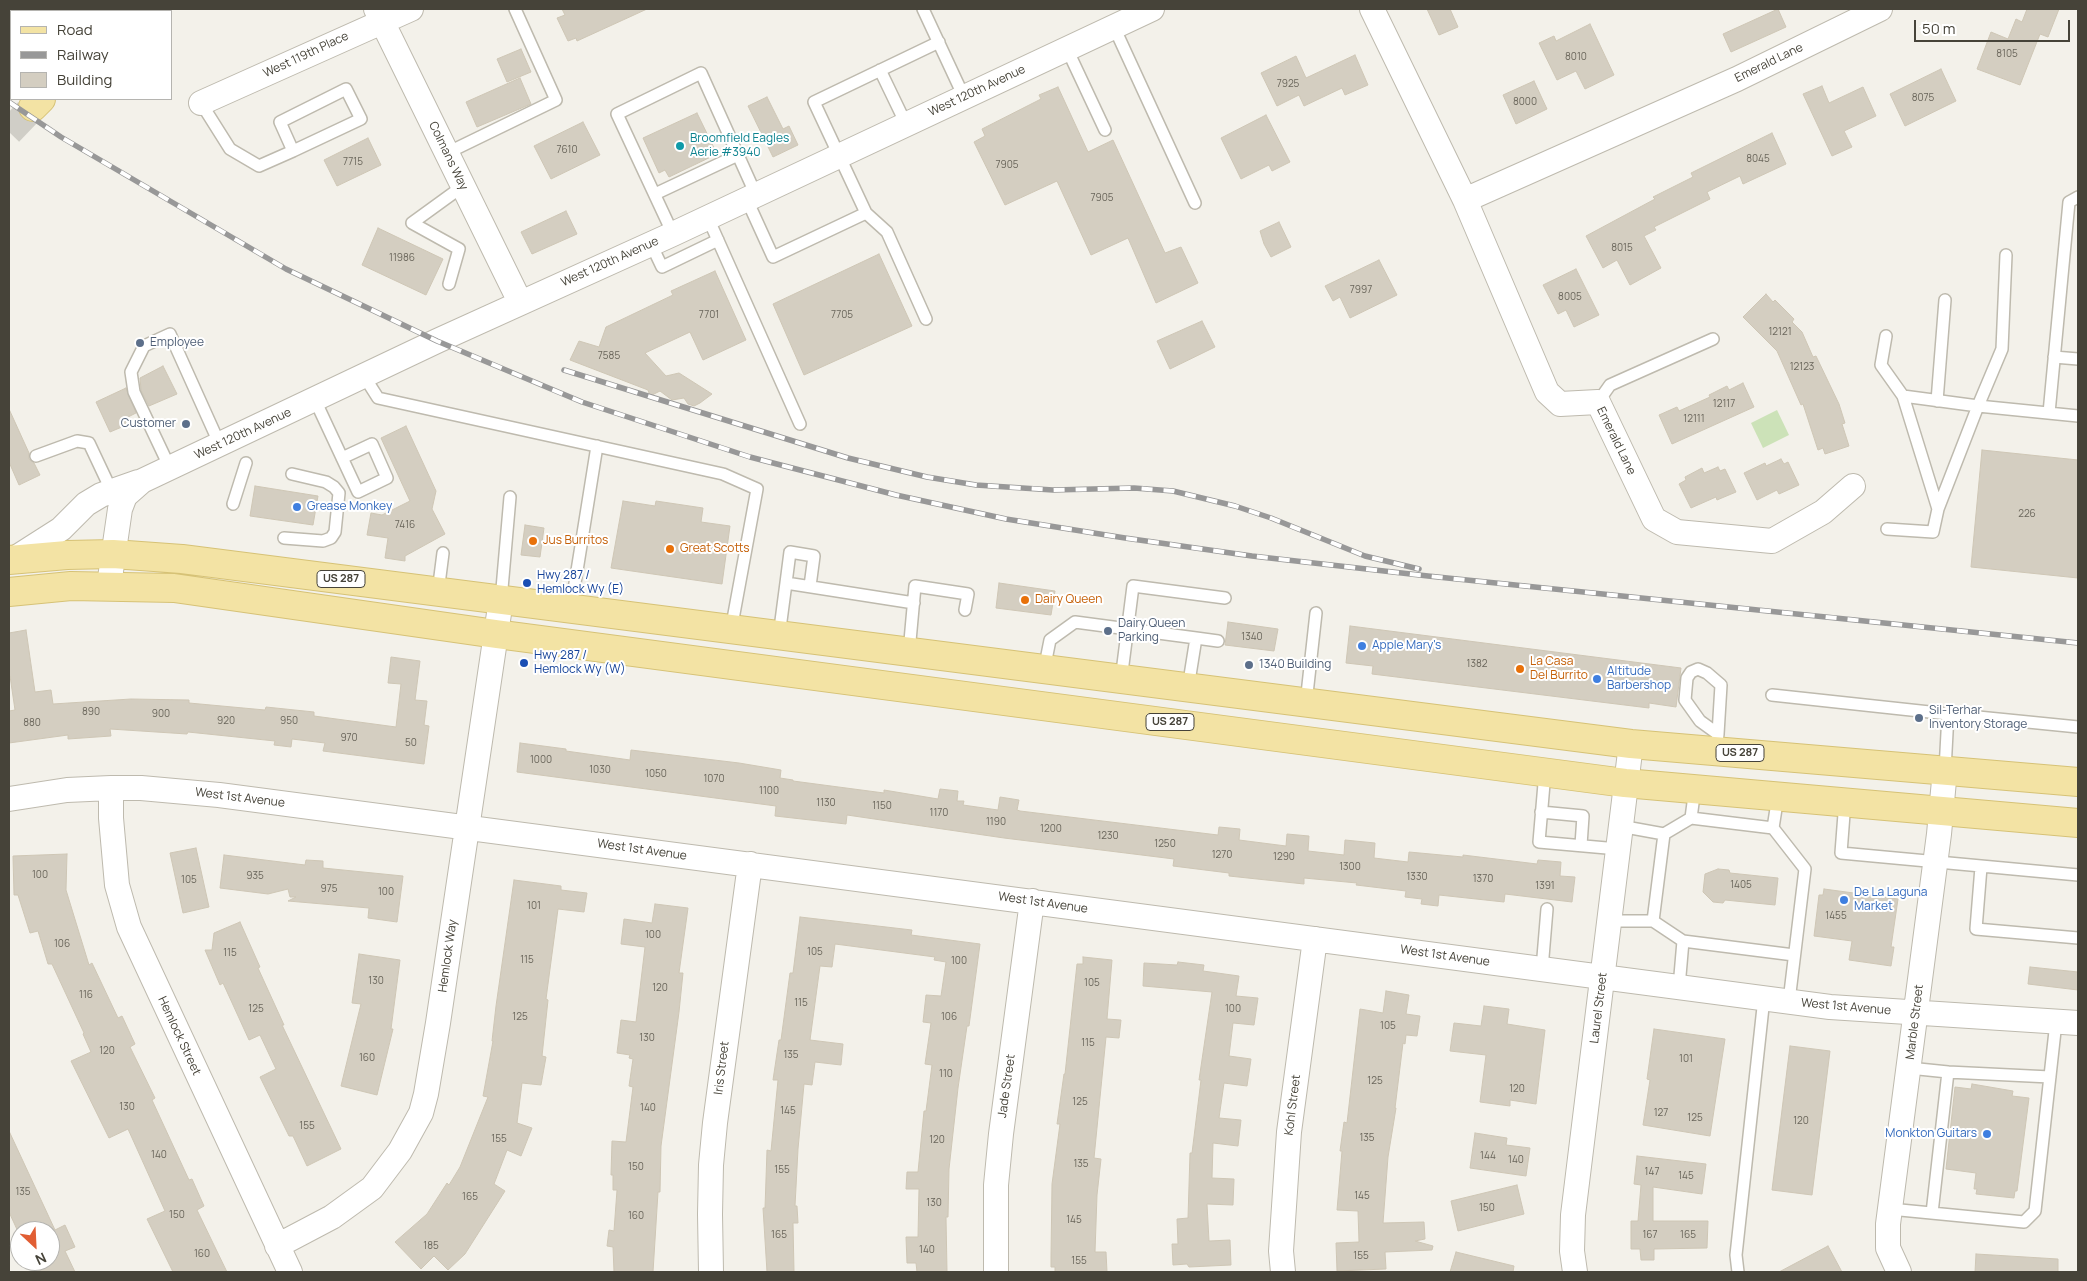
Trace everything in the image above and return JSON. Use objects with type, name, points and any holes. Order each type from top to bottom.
[{"type":"main road","name":"US 287","points":[[12,560],[66,555],[113,554],[182,559],[1631,744],[1717,742],[1945,770],[2078,782]]},
{"type":"main road","name":"US 287","points":[[9,592],[71,586],[109,585],[174,588],[496,634],[1625,782],[2078,823]]},
{"type":"street","name":"West 119th Place","points":[[200,103],[379,15],[387,20],[411,9]]},
{"type":"street","name":"West 120th Avenue","points":[[12,560],[61,529],[86,504],[116,500],[142,481],[520,302],[674,234],[1152,9]]},
{"type":"street","name":"Emerald Lane","points":[[1372,9],[1465,200],[1547,392],[1560,404],[1598,402],[1654,519],[1677,532],[1772,541],[1823,512],[1853,486]]},
{"type":"street","name":"Emerald Lane","points":[[1465,200],[1737,80],[1880,9]]},
{"type":"street","name":"Colmans Way","points":[[379,15],[520,302]]},
{"type":"street","points":[[109,585],[116,500]]},
{"type":"street","name":"Hemlock Way","points":[[277,1246],[332,1218],[372,1188],[400,1151],[421,1113],[436,1032],[501,600]]},
{"type":"street","name":"Laurel Street","points":[[1574,1272],[1572,1251],[1574,1215],[1631,744]]},
{"type":"street","name":"Marble Street","points":[[1899,1272],[1888,1248],[1890,1209],[1942,810],[1945,770]]},
{"type":"street","name":"West 1st Avenue","points":[[9,799],[66,790],[111,788],[141,788],[220,795],[1830,1007],[2067,1023]]},
{"type":"street","name":"Hemlock Street","points":[[111,788],[111,818],[117,884],[129,927],[290,1272]]},
{"type":"street","name":"Iris Street","points":[[711,1272],[711,1165],[715,1123],[734,969],[750,864]]},
{"type":"street","name":"Jade Street","points":[[996,1272],[996,1184],[1032,901]]},
{"type":"street","name":"Kohl Street","points":[[1283,1272],[1281,1251],[1289,1132],[1315,939]]},
{"type":"lane","points":[[447,154],[556,100],[515,9]]},
{"type":"lane","points":[[923,9],[964,97]]},
{"type":"lane","points":[[1114,27],[1195,203]]},
{"type":"lane","points":[[926,319],[887,232],[866,213],[814,102],[939,42]]},
{"type":"lane","points":[[1067,49],[1105,130]]},
{"type":"lane","points":[[880,70],[906,124]]},
{"type":"lane","points":[[674,234],[617,114],[701,73],[738,155],[773,257],[866,213]]},
{"type":"lane","points":[[200,103],[230,149],[259,166],[293,151],[361,119],[346,89],[280,122],[293,151]]},
{"type":"lane","points":[[655,194],[738,155]]},
{"type":"lane","points":[[449,284],[459,250],[412,223],[463,186]]},
{"type":"lane","points":[[2049,413],[2069,202],[2078,197]]},
{"type":"lane","points":[[708,218],[800,424]]},
{"type":"lane","points":[[651,244],[662,266],[718,240]]},
{"type":"lane","points":[[1887,529],[1933,532],[1938,509],[2002,349],[2006,254]]},
{"type":"lane","points":[[1936,400],[1945,300]]},
{"type":"lane","points":[[170,468],[134,392],[131,372],[144,346],[170,334],[220,445]]},
{"type":"lane","points":[[1886,336],[1881,365],[1903,396],[1938,509]]},
{"type":"lane","points":[[1598,402],[1610,385],[1712,339]]},
{"type":"lane","points":[[2054,357],[2078,359]]},
{"type":"lane","points":[[364,376],[378,398],[723,474],[758,489],[731,630]]},
{"type":"lane","points":[[1903,396],[2078,416]]},
{"type":"lane","points":[[314,400],[342,458]]},
{"type":"lane","points":[[36,456],[77,440],[89,443],[116,500]]},
{"type":"lane","points":[[571,608],[597,446]]},
{"type":"lane","points":[[233,504],[246,463]]},
{"type":"lane","points":[[284,538],[323,541],[331,538],[335,532],[339,494],[334,487],[326,482],[292,474]]},
{"type":"lane","points":[[501,600],[510,497]]},
{"type":"lane","points":[[779,636],[790,552],[814,556],[810,586]]},
{"type":"lane","points":[[438,592],[443,553]]},
{"type":"lane","points":[[786,583],[914,603]]},
{"type":"lane","points":[[909,652],[915,586],[968,594],[965,610]]},
{"type":"lane","points":[[1121,680],[1133,586],[1225,598]]},
{"type":"lane","points":[[1306,703],[1316,613]]},
{"type":"lane","points":[[1044,670],[1050,640],[1075,622],[1218,641]]},
{"type":"lane","points":[[1188,688],[1196,638]]},
{"type":"lane","points":[[1698,669],[1707,673],[1721,685],[1717,742],[1684,700],[1687,678],[1690,672],[1698,669]]},
{"type":"lane","points":[[1772,695],[2078,727]]},
{"type":"lane","points":[[1945,770],[1948,714]]},
{"type":"lane","points":[[1545,772],[1539,842],[1581,845],[1619,838],[1664,834],[1691,818],[1774,828]]},
{"type":"lane","points":[[1691,818],[1695,788]]},
{"type":"lane","points":[[1778,796],[1774,828],[1806,869],[1788,1001]]},
{"type":"lane","points":[[1845,801],[1841,853],[2078,875]]},
{"type":"lane","points":[[1541,812],[1583,816],[1581,845]]},
{"type":"lane","points":[[1653,921],[1664,834]]},
{"type":"lane","points":[[1981,867],[1976,929],[2078,938]]},
{"type":"lane","points":[[1542,969],[1547,908]]},
{"type":"lane","points":[[1609,921],[1653,921],[1683,941],[1794,955]]},
{"type":"lane","points":[[1679,987],[1683,941]]},
{"type":"lane","points":[[1738,1272],[1736,1255],[1764,998]]},
{"type":"lane","points":[[1890,1209],[2024,1222],[2035,1211],[2050,1077],[2067,1023]]},
{"type":"lane","points":[[1909,1068],[1948,1072],[2050,1077]]},
{"type":"lane","points":[[1932,1213],[1948,1072]]},
{"type":"green space","points":[[1777,410],[1789,435],[1763,448],[1751,423]]},
{"type":"building","points":[[562,9],[647,9],[577,41],[576,38],[568,41],[557,18],[565,15]]},
{"type":"building","points":[[1427,9],[1450,9],[1458,27],[1439,35]]},
{"type":"building","points":[[1778,9],[1786,27],[1731,52],[1723,34]]},
{"type":"building","points":[[2027,9],[2059,9],[2048,37],[2040,34],[2020,85],[1977,69],[1991,32],[2008,39],[2016,19],[2022,22]]},
{"type":"building","points":[[1590,24],[1614,75],[1585,89],[1576,71],[1557,80],[1539,43],[1554,36],[1556,41]]},
{"type":"building","points":[[521,49],[531,72],[507,82],[497,59]]},
{"type":"building","points":[[1355,55],[1368,85],[1345,95],[1342,88],[1304,106],[1299,95],[1277,106],[1261,73],[1296,56],[1306,78]]},
{"type":"building","points":[[1941,69],[1956,101],[1905,126],[1890,94]]},
{"type":"building","points":[[520,78],[531,104],[477,127],[466,102]]},
{"type":"building","points":[[1534,81],[1547,109],[1516,124],[1503,95]]},
{"type":"building","points":[[1822,86],[1829,103],[1863,87],[1876,116],[1844,131],[1852,147],[1832,156],[1803,94]]},
{"type":"building","points":[[1058,87],[1088,152],[1113,140],[1165,253],[1181,247],[1198,283],[1156,303],[1128,238],[1091,255],[1057,181],[1005,205],[974,142],[985,136],[982,129],[1041,99],[1039,95]]},
{"type":"building","points":[[767,97],[783,129],[789,126],[798,145],[773,157],[748,106]]},
{"type":"building","name":"Broomfield Eagles Aerie #3940","points":[[697,113],[717,154],[669,177],[665,170],[659,173],[643,138]]},
{"type":"building","points":[[1266,115],[1290,162],[1272,171],[1269,165],[1241,179],[1221,138]]},
{"type":"building","points":[[583,122],[600,155],[551,179],[534,146]]},
{"type":"building","points":[[1772,133],[1786,164],[1743,184],[1740,176],[1707,192],[1710,199],[1654,227],[1656,230],[1644,236],[1661,268],[1630,285],[1617,260],[1603,268],[1586,236],[1655,199],[1653,197],[1693,177],[1691,173]]},
{"type":"building","points":[[368,138],[381,165],[337,186],[324,160]]},
{"type":"building","points":[[566,211],[577,234],[532,254],[521,232]]},
{"type":"building","points":[[1279,222],[1291,247],[1271,257],[1260,231]]},
{"type":"building","points":[[378,228],[443,259],[426,295],[362,265]]},
{"type":"building","points":[[879,254],[912,326],[804,375],[773,304]]},
{"type":"building","points":[[1379,260],[1397,295],[1350,318],[1340,297],[1333,301],[1325,286]]},
{"type":"building","points":[[1576,269],[1599,315],[1574,327],[1566,310],[1558,314],[1543,285]]},
{"type":"building","points":[[715,271],[746,340],[703,360],[690,332],[645,353],[666,376],[679,373],[712,394],[700,403],[694,406],[688,404],[684,398],[672,400],[660,391],[650,396],[648,390],[570,360],[579,341],[599,347],[606,327],[673,295],[671,291]]},
{"type":"building","points":[[1766,294],[1773,302],[1775,300],[1794,319],[1792,322],[1802,332],[1813,357],[1816,356],[1839,404],[1845,423],[1842,424],[1849,446],[1825,454],[1823,448],[1818,450],[1803,404],[1801,405],[1777,351],[1743,317]]},
{"type":"building","points":[[1202,321],[1215,347],[1170,369],[1157,341]]},
{"type":"building","points":[[163,366],[177,394],[149,406],[141,390],[140,378]]},
{"type":"building","points":[[1743,383],[1754,407],[1672,444],[1659,415],[1677,407],[1679,411],[1710,397],[1709,395],[1727,386],[1729,390]]},
{"type":"building","points":[[126,388],[136,413],[126,418],[129,424],[110,432],[96,402]]},
{"type":"building","points":[[9,409],[29,453],[29,459],[34,463],[40,475],[19,485],[9,462]]},
{"type":"building","points":[[406,426],[436,491],[432,509],[445,534],[405,556],[405,561],[385,558],[388,538],[367,535],[371,513],[382,515],[410,501],[381,438]]},
{"type":"building","points":[[1982,450],[2078,460],[2078,578],[1971,567]]},
{"type":"building","points":[[1781,459],[1784,464],[1788,462],[1799,485],[1779,494],[1777,490],[1757,500],[1744,473],[1765,463],[1766,466]]},
{"type":"building","points":[[1718,467],[1720,471],[1725,469],[1736,492],[1717,500],[1716,497],[1691,508],[1679,484],[1686,480],[1685,477],[1702,468],[1704,473]]},
{"type":"building","points":[[255,486],[318,496],[313,525],[250,516]]},
{"type":"building","name":"Great Scotts","points":[[623,501],[655,506],[656,501],[703,508],[701,522],[730,526],[722,584],[611,568]]},
{"type":"building","name":"Jus Burritos","points":[[525,525],[544,528],[540,557],[521,555]]},
{"type":"building","name":"Dairy Queen","points":[[999,583],[1055,591],[1051,615],[996,608]]},
{"type":"building","points":[[1228,622],[1278,629],[1274,651],[1225,645]]},
{"type":"building","points":[[1350,626],[1681,668],[1676,707],[1649,703],[1649,708],[1372,674],[1373,666],[1346,663]]},
{"type":"building","points":[[26,630],[35,692],[51,690],[53,704],[131,699],[189,700],[189,703],[265,710],[266,707],[314,712],[314,716],[396,727],[401,684],[388,683],[391,657],[420,661],[415,700],[427,701],[424,725],[429,726],[424,764],[323,751],[325,743],[292,739],[291,747],[274,745],[275,741],[188,732],[187,734],[110,729],[111,736],[68,739],[68,735],[9,743],[9,711],[15,710],[9,676],[9,633]]},
{"type":"building","points":[[520,743],[630,760],[631,750],[739,763],[781,770],[780,778],[793,781],[884,793],[884,790],[938,799],[940,789],[958,791],[957,801],[964,801],[963,805],[998,810],[1000,797],[1019,800],[1017,810],[1020,811],[1218,835],[1219,827],[1240,829],[1239,840],[1286,846],[1287,834],[1309,836],[1308,851],[1344,855],[1345,840],[1375,843],[1374,858],[1408,862],[1409,852],[1463,857],[1463,855],[1537,864],[1538,860],[1561,862],[1560,876],[1575,877],[1572,902],[1505,894],[1504,902],[1439,895],[1438,906],[1421,904],[1422,899],[1405,897],[1406,891],[1356,885],[1357,883],[1304,878],[1304,884],[1229,876],[1229,873],[1173,866],[1174,859],[1004,838],[847,815],[846,824],[775,816],[776,806],[517,772]]},
{"type":"building","points":[[196,848],[209,907],[183,913],[170,853]]},
{"type":"building","points":[[67,854],[66,890],[89,965],[92,963],[118,1018],[122,1016],[135,1044],[130,1047],[155,1098],[152,1100],[189,1180],[192,1179],[204,1206],[197,1210],[227,1272],[173,1272],[147,1219],[165,1211],[128,1129],[109,1138],[71,1061],[91,1052],[52,964],[48,964],[38,931],[30,933],[18,895],[14,895],[13,856]]},
{"type":"building","points":[[224,855],[305,865],[306,860],[323,861],[323,868],[403,876],[397,922],[368,918],[369,908],[288,901],[296,897],[290,897],[288,889],[268,894],[220,888]]},
{"type":"building","points":[[1718,869],[1729,870],[1730,873],[1778,878],[1775,905],[1725,900],[1723,903],[1713,902],[1703,892],[1705,874]]},
{"type":"building","points":[[514,880],[561,886],[561,890],[587,893],[584,912],[558,909],[546,999],[548,1000],[542,1056],[546,1057],[541,1085],[522,1083],[517,1123],[532,1128],[521,1156],[507,1150],[494,1184],[505,1191],[465,1254],[448,1270],[434,1256],[421,1269],[395,1242],[427,1214],[447,1183],[449,1185],[460,1167],[488,1097],[483,1096],[493,1041],[496,1006]]},
{"type":"building","points":[[1824,889],[1898,899],[1891,947],[1894,947],[1891,966],[1849,960],[1852,941],[1814,936],[1819,895],[1823,895]]},
{"type":"building","points":[[655,904],[688,908],[679,973],[683,973],[679,1012],[661,1146],[660,1192],[658,1192],[653,1272],[614,1272],[613,1247],[607,1246],[609,1230],[614,1231],[617,1190],[613,1190],[613,1175],[611,1175],[612,1141],[626,1142],[633,1087],[629,1086],[633,1059],[629,1058],[630,1055],[617,1053],[621,1020],[636,1022],[645,947],[621,944],[624,919],[652,923]]},
{"type":"building","points":[[800,917],[912,930],[911,935],[980,944],[969,1026],[967,1026],[958,1088],[949,1169],[948,1217],[946,1217],[947,1272],[917,1272],[916,1263],[907,1263],[906,1237],[918,1237],[919,1189],[906,1189],[907,1172],[918,1172],[924,1111],[926,1111],[932,1065],[925,1064],[931,1023],[923,1022],[926,995],[941,996],[946,962],[934,960],[935,957],[835,944],[832,967],[820,966],[810,1040],[843,1044],[841,1065],[815,1062],[812,1085],[804,1084],[795,1206],[797,1206],[798,1223],[793,1223],[794,1272],[767,1272],[763,1208],[765,1208],[767,1150],[771,1151],[778,1080],[773,1080],[779,1040],[781,1040],[790,973],[793,973]]},
{"type":"building","points":[[240,922],[260,967],[258,968],[284,1025],[282,1025],[341,1149],[307,1166],[293,1136],[289,1136],[260,1077],[276,1069],[260,1035],[249,1040],[223,983],[220,985],[205,950],[212,950],[214,933]]},
{"type":"building","points":[[359,954],[400,960],[391,1029],[393,1029],[377,1095],[341,1086],[361,1004],[352,1003]]},
{"type":"building","points":[[1083,957],[1112,960],[1107,1019],[1121,1020],[1119,1038],[1106,1037],[1094,1158],[1101,1159],[1097,1195],[1095,1252],[1106,1252],[1107,1272],[1055,1272],[1055,1267],[1051,1267],[1051,1257],[1052,1184],[1060,1124],[1057,1124],[1065,1074],[1077,964],[1083,964]]},
{"type":"building","points":[[1178,962],[1204,965],[1203,971],[1239,976],[1236,996],[1258,998],[1254,1025],[1233,1023],[1229,1056],[1251,1059],[1247,1086],[1224,1083],[1219,1118],[1241,1120],[1238,1146],[1213,1143],[1212,1178],[1234,1179],[1233,1205],[1207,1204],[1209,1241],[1230,1240],[1231,1265],[1189,1267],[1187,1264],[1173,1265],[1172,1244],[1178,1244],[1177,1219],[1188,1218],[1190,1153],[1192,1153],[1201,1080],[1199,1080],[1212,992],[1143,986],[1144,963],[1177,965]]},
{"type":"building","points":[[2030,967],[2078,972],[2078,990],[2028,984]]},
{"type":"building","points":[[1386,991],[1409,995],[1406,1014],[1420,1016],[1417,1036],[1406,1035],[1405,1044],[1403,1043],[1396,1108],[1388,1157],[1383,1223],[1424,1222],[1425,1239],[1415,1241],[1433,1246],[1432,1250],[1385,1252],[1386,1269],[1337,1271],[1336,1243],[1359,1242],[1358,1211],[1337,1210],[1342,1151],[1340,1151],[1344,1122],[1347,1123],[1360,1009],[1383,1013]]},
{"type":"building","points":[[1484,1006],[1509,1009],[1507,1024],[1545,1030],[1536,1104],[1510,1100],[1510,1106],[1480,1102],[1486,1055],[1450,1051],[1454,1023],[1481,1026]]},
{"type":"building","points":[[1654,1029],[1725,1039],[1710,1136],[1643,1125],[1650,1080],[1647,1079]]},
{"type":"building","points":[[1790,1046],[1830,1051],[1812,1195],[1772,1190]]},
{"type":"building","name":"Monkton Guitars","points":[[1972,1084],[2013,1091],[2012,1096],[2029,1098],[2017,1191],[2015,1191],[2014,1198],[1976,1194],[1977,1189],[1974,1189],[1976,1173],[1946,1169],[1955,1087],[1971,1089]]},
{"type":"building","points":[[9,1131],[51,1221],[13,1221],[9,1212]]},
{"type":"building","points":[[1475,1133],[1507,1138],[1506,1145],[1530,1148],[1526,1176],[1470,1168]]},
{"type":"building","points":[[1637,1156],[1706,1164],[1702,1194],[1653,1187],[1653,1221],[1708,1221],[1707,1248],[1654,1249],[1654,1260],[1641,1260],[1640,1249],[1631,1249],[1631,1221],[1638,1221],[1641,1185],[1634,1184]]},
{"type":"building","points":[[1517,1185],[1524,1214],[1458,1231],[1451,1201]]},
{"type":"building","points":[[65,1225],[75,1247],[65,1251],[75,1272],[37,1272],[60,1271],[60,1228]]},
{"type":"building","points":[[1828,1246],[1842,1272],[1779,1272]]},
{"type":"building","points":[[1456,1252],[1514,1266],[1513,1272],[1450,1272]]},
{"type":"building","points":[[1976,1254],[2058,1259],[2058,1272],[1975,1272]]},
{"type":"tunnel","points":[[9,132],[33,107]]},
{"type":"railway","points":[[9,102],[61,137],[286,269],[437,341],[582,402],[750,457],[896,495],[1006,519],[1252,556],[2078,643]]},
{"type":"railway","points":[[564,370],[848,458],[927,477],[976,485],[1053,490],[1134,488],[1173,491],[1235,506],[1271,518],[1365,556],[1419,569]]},
{"type":"place","name":"Broomfield Eagles Aerie #3940","points":[[680,146]]},
{"type":"place","name":"Employee","points":[[140,343]]},
{"type":"place","name":"Customer","points":[[186,424]]},
{"type":"place","name":"Grease Monkey","points":[[297,507]]},
{"type":"place","name":"Jus Burritos","points":[[533,541]]},
{"type":"place","name":"Great Scotts","points":[[670,549]]},
{"type":"place","name":"Hwy 287 / Hemlock Wy (E)","points":[[527,583]]},
{"type":"place","name":"Dairy Queen","points":[[1025,600]]},
{"type":"place","name":"Dairy Queen Parking","points":[[1108,631]]},
{"type":"place","name":"Apple Mary's","points":[[1362,646]]},
{"type":"place","name":"Hwy 287 / Hemlock Wy (W)","points":[[524,663]]},
{"type":"place","name":"1340 Building","points":[[1249,665]]},
{"type":"place","name":"La Casa Del Burrito","points":[[1520,669]]},
{"type":"place","name":"Altitude Barbershop","points":[[1597,679]]},
{"type":"place","name":"Sil-Terhar Inventory Storage","points":[[1919,718]]},
{"type":"place","name":"De La Laguna Market","points":[[1844,900]]},
{"type":"place","name":"Monkton Guitars","points":[[1987,1134]]}]
